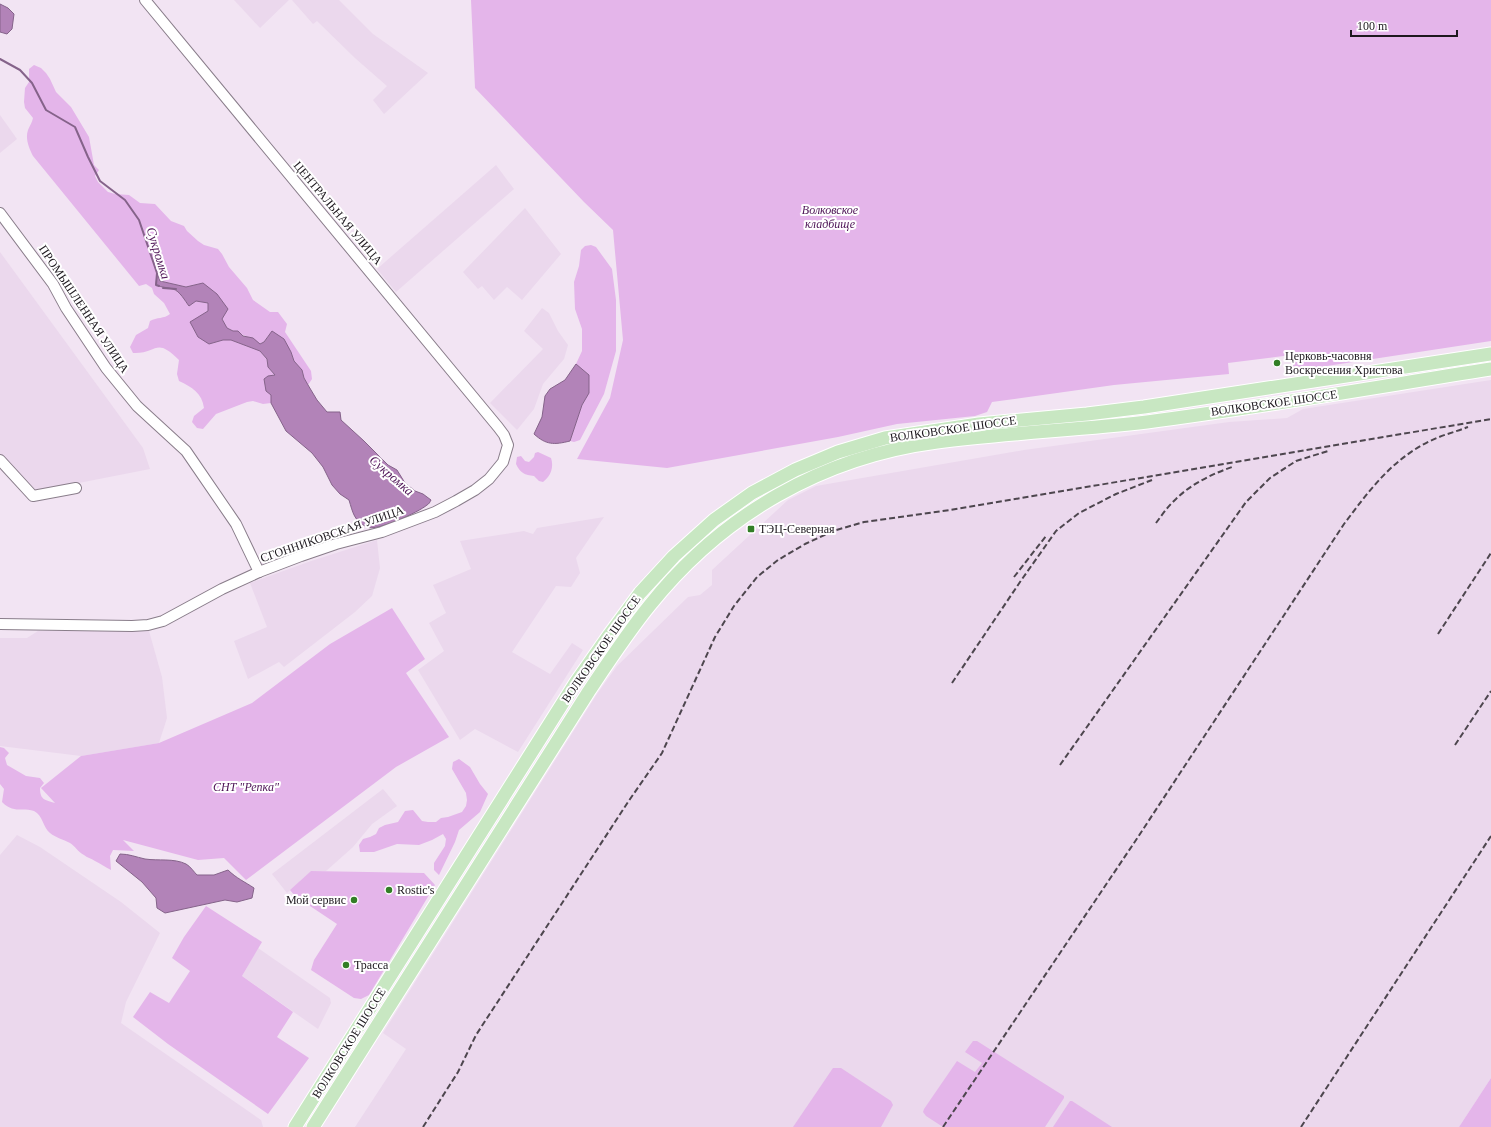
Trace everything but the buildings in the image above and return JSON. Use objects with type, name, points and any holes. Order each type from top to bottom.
[{"type":"main road","name":"ВОЛКОВСКОЕ ШОССЕ","points":[[296,1127],[568,696],[609,634],[640,593],[674,556],[714,520],[752,493],[794,470],[838,452],[885,438],[979,424],[1144,407],[1491,354]]},
{"type":"main road","name":"ВОЛКОВСКОЕ ШОССЕ","points":[[313,1127],[589,690],[621,643],[652,603],[704,548],[722,532],[760,506],[801,482],[842,464],[935,442],[1146,422],[1267,405],[1491,369]]},
{"type":"street","name":"ЦЕНТРАЛЬНАЯ УЛИЦА","points":[[145,0],[498,427],[504,435],[508,445]]},
{"type":"street","name":"ПРОМЫШЛЕННАЯ УЛИЦА","points":[[0,213],[53,284],[66,308],[106,368],[137,406],[186,451],[236,524],[259,572]]},
{"type":"street","name":"СГОННИКОВСКАЯ УЛИЦА","points":[[0,624],[148,625],[163,621],[222,589],[259,572],[336,544],[382,532],[435,512],[474,490],[489,479],[503,462],[508,445]]},
{"type":"street","points":[[0,460],[33,496],[76,488]]},
{"type":"shaded area","points":[[234,0],[289,0],[260,28]]},
{"type":"shaded area","points":[[292,0],[339,0],[373,34],[428,73],[384,114],[373,100],[387,86],[355,58],[317,21],[313,24]]},
{"type":"shaded area","points":[[0,115],[17,139],[0,153]]},
{"type":"shaded area","points":[[496,165],[514,189],[396,292],[377,269]]},
{"type":"shaded area","points":[[525,208],[561,254],[522,300],[507,287],[494,300],[482,286],[478,289],[463,272]]},
{"type":"shaded area","points":[[0,252],[143,448],[150,469],[33,492],[0,455]]},
{"type":"shaded area","points":[[542,308],[549,313],[558,331],[568,345],[564,359],[543,384],[534,409],[517,430],[490,403],[543,349],[524,331]]},
{"type":"shaded area","points":[[1491,380],[1491,1078],[1459,1127],[355,1127],[406,1049],[383,1033],[597,694],[617,666],[688,597],[700,595],[712,585],[712,570],[788,500],[816,486],[1024,450],[1229,422],[1287,418],[1303,409]]},
{"type":"shaded area","points":[[604,517],[576,558],[580,573],[571,587],[556,586],[512,652],[550,674],[572,643],[583,650],[518,752],[475,729],[460,740],[418,670],[444,651],[429,623],[446,613],[433,585],[471,569],[460,541],[524,531],[533,534],[537,528]]},
{"type":"shaded area","points":[[377,540],[380,568],[372,596],[355,612],[284,667],[279,662],[248,679],[234,641],[267,627],[250,583],[311,561]]},
{"type":"shaded area","points":[[38,631],[149,631],[162,677],[167,718],[159,743],[81,756],[0,746],[0,638],[27,638]]},
{"type":"shaded area","points":[[383,789],[397,806],[372,824],[353,847],[326,871],[311,871],[287,893],[272,874]]},
{"type":"shaded area","points":[[17,835],[40,847],[121,902],[160,933],[126,1002],[121,1023],[261,1120],[263,1127],[0,1127],[0,855]]},
{"type":"shaded area","points":[[258,948],[330,998],[331,1003],[318,1029],[242,976]]},
{"type":"green space","name":"Волковское кладбище","points":[[471,0],[1491,0],[1491,341],[1294,371],[1291,355],[1228,363],[1229,374],[1114,385],[992,402],[987,412],[975,416],[897,424],[838,437],[667,468],[577,459],[610,398],[623,340],[613,230],[584,202],[475,88]]},
{"type":"green space","points":[[34,65],[41,68],[46,73],[56,92],[71,107],[89,137],[94,165],[99,170],[95,176],[98,182],[108,192],[129,195],[140,203],[155,204],[171,221],[184,226],[187,231],[198,241],[204,245],[218,249],[229,267],[247,288],[253,300],[270,312],[278,312],[287,324],[285,332],[311,371],[312,379],[308,385],[302,370],[294,361],[291,352],[268,336],[264,342],[260,344],[227,328],[203,283],[186,287],[160,281],[158,274],[157,285],[176,290],[189,306],[196,301],[208,303],[209,344],[223,340],[231,340],[260,351],[267,359],[268,366],[275,376],[271,403],[263,404],[253,401],[247,402],[216,414],[203,429],[197,428],[192,422],[194,416],[204,408],[203,403],[196,391],[179,381],[177,374],[179,360],[165,349],[156,348],[141,353],[133,353],[130,347],[136,335],[148,328],[150,321],[170,314],[164,303],[154,294],[152,288],[146,284],[139,286],[33,156],[30,150],[27,140],[27,133],[33,118],[25,108],[24,102],[25,88],[29,82],[29,69]]},
{"type":"green space","points":[[591,245],[596,247],[612,269],[616,300],[616,351],[604,394],[580,440],[574,442],[570,441],[582,405],[589,393],[589,375],[576,364],[582,351],[582,329],[575,309],[574,282],[579,266],[581,250],[585,246]]},
{"type":"green space","points":[[538,452],[551,458],[552,461],[550,474],[543,482],[539,481],[534,476],[523,473],[519,470],[516,464],[517,457],[521,456],[525,461],[529,462],[534,457],[535,453]]},
{"type":"green space","name":"СНТ \"Репка\"","points":[[392,608],[425,659],[406,673],[449,737],[396,767],[246,880],[224,858],[198,860],[123,840],[134,851],[113,850],[110,856],[111,870],[85,856],[70,843],[50,833],[39,815],[34,811],[10,808],[2,802],[4,789],[0,784],[0,747],[4,748],[9,753],[5,758],[7,765],[26,776],[40,778],[44,783],[40,788],[42,797],[55,803],[41,788],[81,756],[159,743],[252,703],[330,644]]},
{"type":"green space","points":[[459,759],[470,767],[488,794],[480,812],[459,830],[455,842],[439,875],[434,870],[434,863],[445,846],[446,839],[443,834],[419,845],[397,844],[374,852],[360,852],[359,845],[363,839],[376,834],[379,828],[385,825],[398,822],[405,811],[413,810],[422,821],[428,822],[436,822],[441,818],[462,812],[466,806],[466,793],[452,769],[453,762]]},
{"type":"green space","points":[[311,871],[424,873],[435,885],[369,995],[361,999],[354,998],[311,970],[314,960],[337,924],[295,896],[290,890]]},
{"type":"green space","points":[[206,906],[262,942],[242,976],[293,1012],[277,1037],[309,1058],[268,1114],[168,1044],[133,1017],[150,992],[169,1003],[190,971],[172,958],[184,937]]},
{"type":"green space","points":[[973,1041],[977,1041],[1064,1096],[1045,1127],[943,1127],[926,1116],[923,1112],[924,1109],[957,1061],[975,1072],[982,1063],[965,1052]]},
{"type":"green space","points":[[833,1068],[841,1068],[891,1101],[893,1105],[881,1127],[793,1127]]},
{"type":"green space","points":[[1491,1078],[1491,1127],[1459,1127]]},
{"type":"green space","points":[[1070,1101],[1072,1101],[1112,1127],[1053,1127]]},
{"type":"water","points":[[0,4],[8,8],[14,14],[12,29],[7,34],[0,32]]},
{"type":"water","points":[[157,273],[160,281],[186,287],[203,283],[217,294],[228,309],[222,319],[227,328],[233,331],[238,331],[243,336],[253,338],[260,344],[264,342],[272,331],[284,339],[294,361],[302,370],[308,385],[317,400],[327,412],[340,412],[341,420],[388,465],[397,470],[405,483],[415,491],[423,494],[431,500],[429,504],[407,516],[379,527],[367,527],[359,522],[349,500],[340,494],[332,485],[323,467],[312,453],[286,431],[271,403],[271,395],[266,391],[264,379],[268,376],[275,375],[268,367],[267,359],[260,351],[231,340],[223,340],[209,344],[198,337],[190,322],[208,311],[208,303],[196,301],[189,306],[176,290],[156,285]]},
{"type":"water","points":[[576,364],[589,375],[589,393],[582,405],[570,441],[559,443],[546,442],[534,434],[542,417],[545,396],[550,389],[565,380]]},
{"type":"water","points":[[120,854],[145,859],[181,862],[189,866],[197,875],[214,875],[228,870],[237,878],[254,888],[252,898],[237,902],[225,900],[165,913],[157,908],[156,898],[142,882],[116,861]]},
{"type":"waterway","name":"Сукромка","points":[[0,59],[20,70],[32,83],[46,110],[75,127],[100,181],[125,200],[139,220],[157,273],[156,285],[159,286]]},
{"type":"waterway","name":"Сукромка","points":[[163,288],[176,289]]},
{"type":"railway","points":[[423,1127],[458,1072],[476,1035],[628,802],[662,753],[715,637],[734,606],[757,577],[778,560],[805,544],[833,531],[864,522],[950,510],[1491,419]]},
{"type":"railway","points":[[943,1127],[1136,840],[1344,524],[1372,488],[1404,457],[1430,441],[1468,427]]},
{"type":"railway","points":[[1060,765],[1246,502],[1270,478],[1296,461],[1328,451]]},
{"type":"railway","points":[[1156,523],[1170,505],[1188,489],[1209,476],[1232,467]]},
{"type":"railway","points":[[952,683],[1056,531],[1079,513],[1116,494],[1152,480]]},
{"type":"railway","points":[[1014,577],[1046,536]]},
{"type":"railway","points":[[1438,634],[1491,553]]},
{"type":"railway","points":[[1455,745],[1491,691]]},
{"type":"railway","points":[[1301,1127],[1491,836]]},
{"type":"place","name":"Церковь-часовня Воскресения Христова","points":[[1277,363]]},
{"type":"place","name":"ТЭЦ-Северная","points":[[751,529]]},
{"type":"place","name":"Rostic's","points":[[389,890]]},
{"type":"place","name":"Мой сервис","points":[[354,900]]},
{"type":"place","name":"Трасса","points":[[346,965]]}]
